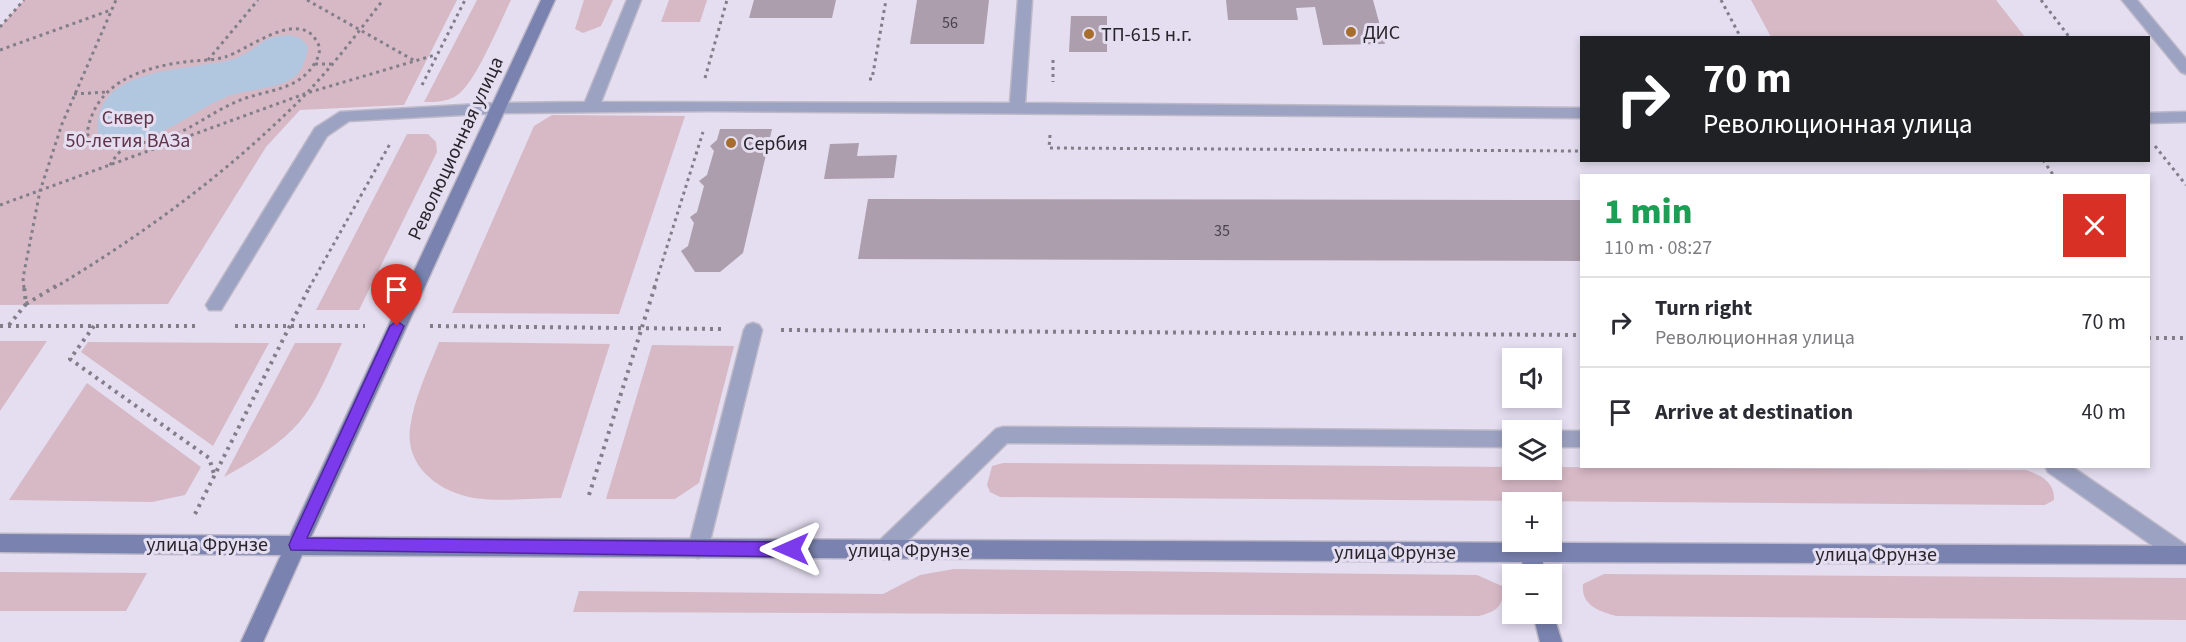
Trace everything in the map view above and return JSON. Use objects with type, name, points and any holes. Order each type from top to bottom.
[{"type":"main road","name":"Революционная улица","points":[[252,642],[548,0]]},
{"type":"main road","name":"улица Фрунзе","points":[[0,543],[698,549],[2185,555]]},
{"type":"main road","points":[[1530,553],[1533,564]]},
{"type":"main road","points":[[1546,624],[1551,642]]},
{"type":"street","points":[[591,107],[634,0]]},
{"type":"street","points":[[1017,108],[1025,0]]},
{"type":"street","points":[[2129,0],[2186,69]]},
{"type":"street","points":[[215,305],[321,132],[346,116],[498,108],[711,106],[1580,113]]},
{"type":"street","points":[[2150,118],[2186,117]]},
{"type":"street","points":[[698,549],[753,330]]},
{"type":"street","points":[[884,550],[1003,435],[1502,438]]},
{"type":"street","points":[[1562,439],[1580,439]]},
{"type":"street","points":[[2058,468],[2185,555]]},
{"type":"path","points":[[0,27],[24,0]]},
{"type":"path","points":[[26,304],[23,278],[40,191],[74,94],[116,0]]},
{"type":"path","points":[[208,60],[258,0]]},
{"type":"path","points":[[307,0],[415,61]]},
{"type":"path","points":[[8,326],[26,304],[86,269],[145,228],[248,146],[308,93],[383,0]]},
{"type":"path","points":[[178,544],[215,478],[288,326],[408,112],[465,0]]},
{"type":"path","points":[[703,78],[727,0]]},
{"type":"path","points":[[872,79],[886,0]]},
{"type":"path","points":[[1721,0],[1740,36]]},
{"type":"path","points":[[2041,0],[2068,36]]},
{"type":"path","points":[[0,50],[111,10]]},
{"type":"path","points":[[301,30],[313,36],[320,45],[315,64],[300,82],[284,90],[238,100],[186,130],[147,144],[123,148],[97,145],[87,134],[91,108],[107,92],[132,76],[156,68],[208,60],[228,56],[268,35],[301,30]]},
{"type":"path","points":[[1054,54],[1049,148],[1580,151]]},
{"type":"path","points":[[0,205],[308,93],[436,55]]},
{"type":"path","points":[[315,64],[331,64]]},
{"type":"path","points":[[74,94],[107,92]]},
{"type":"path","points":[[589,495],[711,106]]},
{"type":"path","points":[[186,130],[191,135]]},
{"type":"path","points":[[2154,145],[2186,185]]},
{"type":"path","points":[[110,165],[123,148]]},
{"type":"path","points":[[94,326],[70,359],[209,458],[215,478]]},
{"type":"path","points":[[397,326],[1580,335]]},
{"type":"path","points":[[2150,338],[2186,338]]},
{"type":"green space","name":"Сквер 50-летия ВАЗа","points":[[24,0],[457,0],[404,105],[300,110],[266,147],[168,304],[0,305],[0,27]]},
{"type":"green space","points":[[477,0],[511,0],[479,67],[463,90],[448,99],[424,102]]},
{"type":"green space","points":[[584,0],[613,0],[601,26],[583,33],[575,29]]},
{"type":"green space","points":[[669,0],[707,0],[700,22],[661,22]]},
{"type":"green space","points":[[1751,0],[1996,0],[2024,36],[1770,36]]},
{"type":"green space","points":[[552,115],[685,116],[619,314],[452,313],[534,126]]},
{"type":"green space","points":[[407,134],[428,134],[436,142],[437,152],[359,310],[316,310]]},
{"type":"green space","points":[[0,341],[47,341],[0,411]]},
{"type":"green space","points":[[88,342],[269,343],[213,446],[81,352]]},
{"type":"green space","points":[[439,342],[610,344],[561,498],[506,500],[474,498],[449,490],[427,475],[419,466],[413,455],[410,428],[418,395]]},
{"type":"green space","points":[[295,343],[342,343],[315,399],[303,418],[272,447],[224,477]]},
{"type":"green space","points":[[652,345],[734,346],[699,483],[675,499],[606,499]]},
{"type":"green space","points":[[87,383],[201,467],[185,495],[152,502],[9,500]]},
{"type":"green space","points":[[1003,463],[1502,467],[1502,480],[1562,480],[1562,467],[2026,470],[2037,474],[2050,484],[2054,500],[2045,505],[1562,501],[1562,492],[1502,492],[1502,501],[1000,497],[990,492],[987,485],[992,466]]},
{"type":"green space","points":[[954,569],[1477,575],[1502,586],[1502,598],[1495,610],[1479,616],[573,612],[579,591],[883,594],[920,575]]},
{"type":"green space","points":[[0,572],[147,573],[126,611],[0,611]]},
{"type":"green space","points":[[1604,574],[2186,578],[2186,620],[1616,616],[1592,606],[1585,598],[1583,591],[1583,584]]},
{"type":"water","points":[[289,35],[300,38],[308,46],[301,68],[293,78],[269,87],[226,97],[149,137],[116,141],[98,136],[100,113],[110,95],[126,83],[146,75],[234,59],[268,39]]},
{"type":"building","points":[[754,0],[836,0],[832,18],[749,18]]},
{"type":"building","points":[[917,0],[989,0],[984,44],[910,44]]},
{"type":"building","name":"ДИС","points":[[1226,0],[1373,0],[1385,44],[1323,45],[1315,7],[1296,8],[1298,20],[1228,20]]},
{"type":"building","name":"ТП-615 н.г.","points":[[1071,16],[1107,16],[1107,52],[1069,52]]},
{"type":"building","points":[[720,129],[772,129],[743,253],[720,272],[695,272],[681,251],[688,246],[694,223],[690,217],[697,212],[704,186],[699,181],[707,175],[714,151],[710,146],[717,140]]},
{"type":"building","points":[[859,143],[857,156],[897,155],[894,178],[824,179],[830,144]]},
{"type":"building","points":[[868,199],[1580,200],[1580,261],[858,259]]},
{"type":"place","name":"ДИС","points":[[1351,32]]},
{"type":"place","name":"ТП-615 н.г.","points":[[1089,34]]},
{"type":"place","name":"Сербия","points":[[731,143]]},
{"type":"route","points":[[397,326],[296,545],[791,549]]}]
